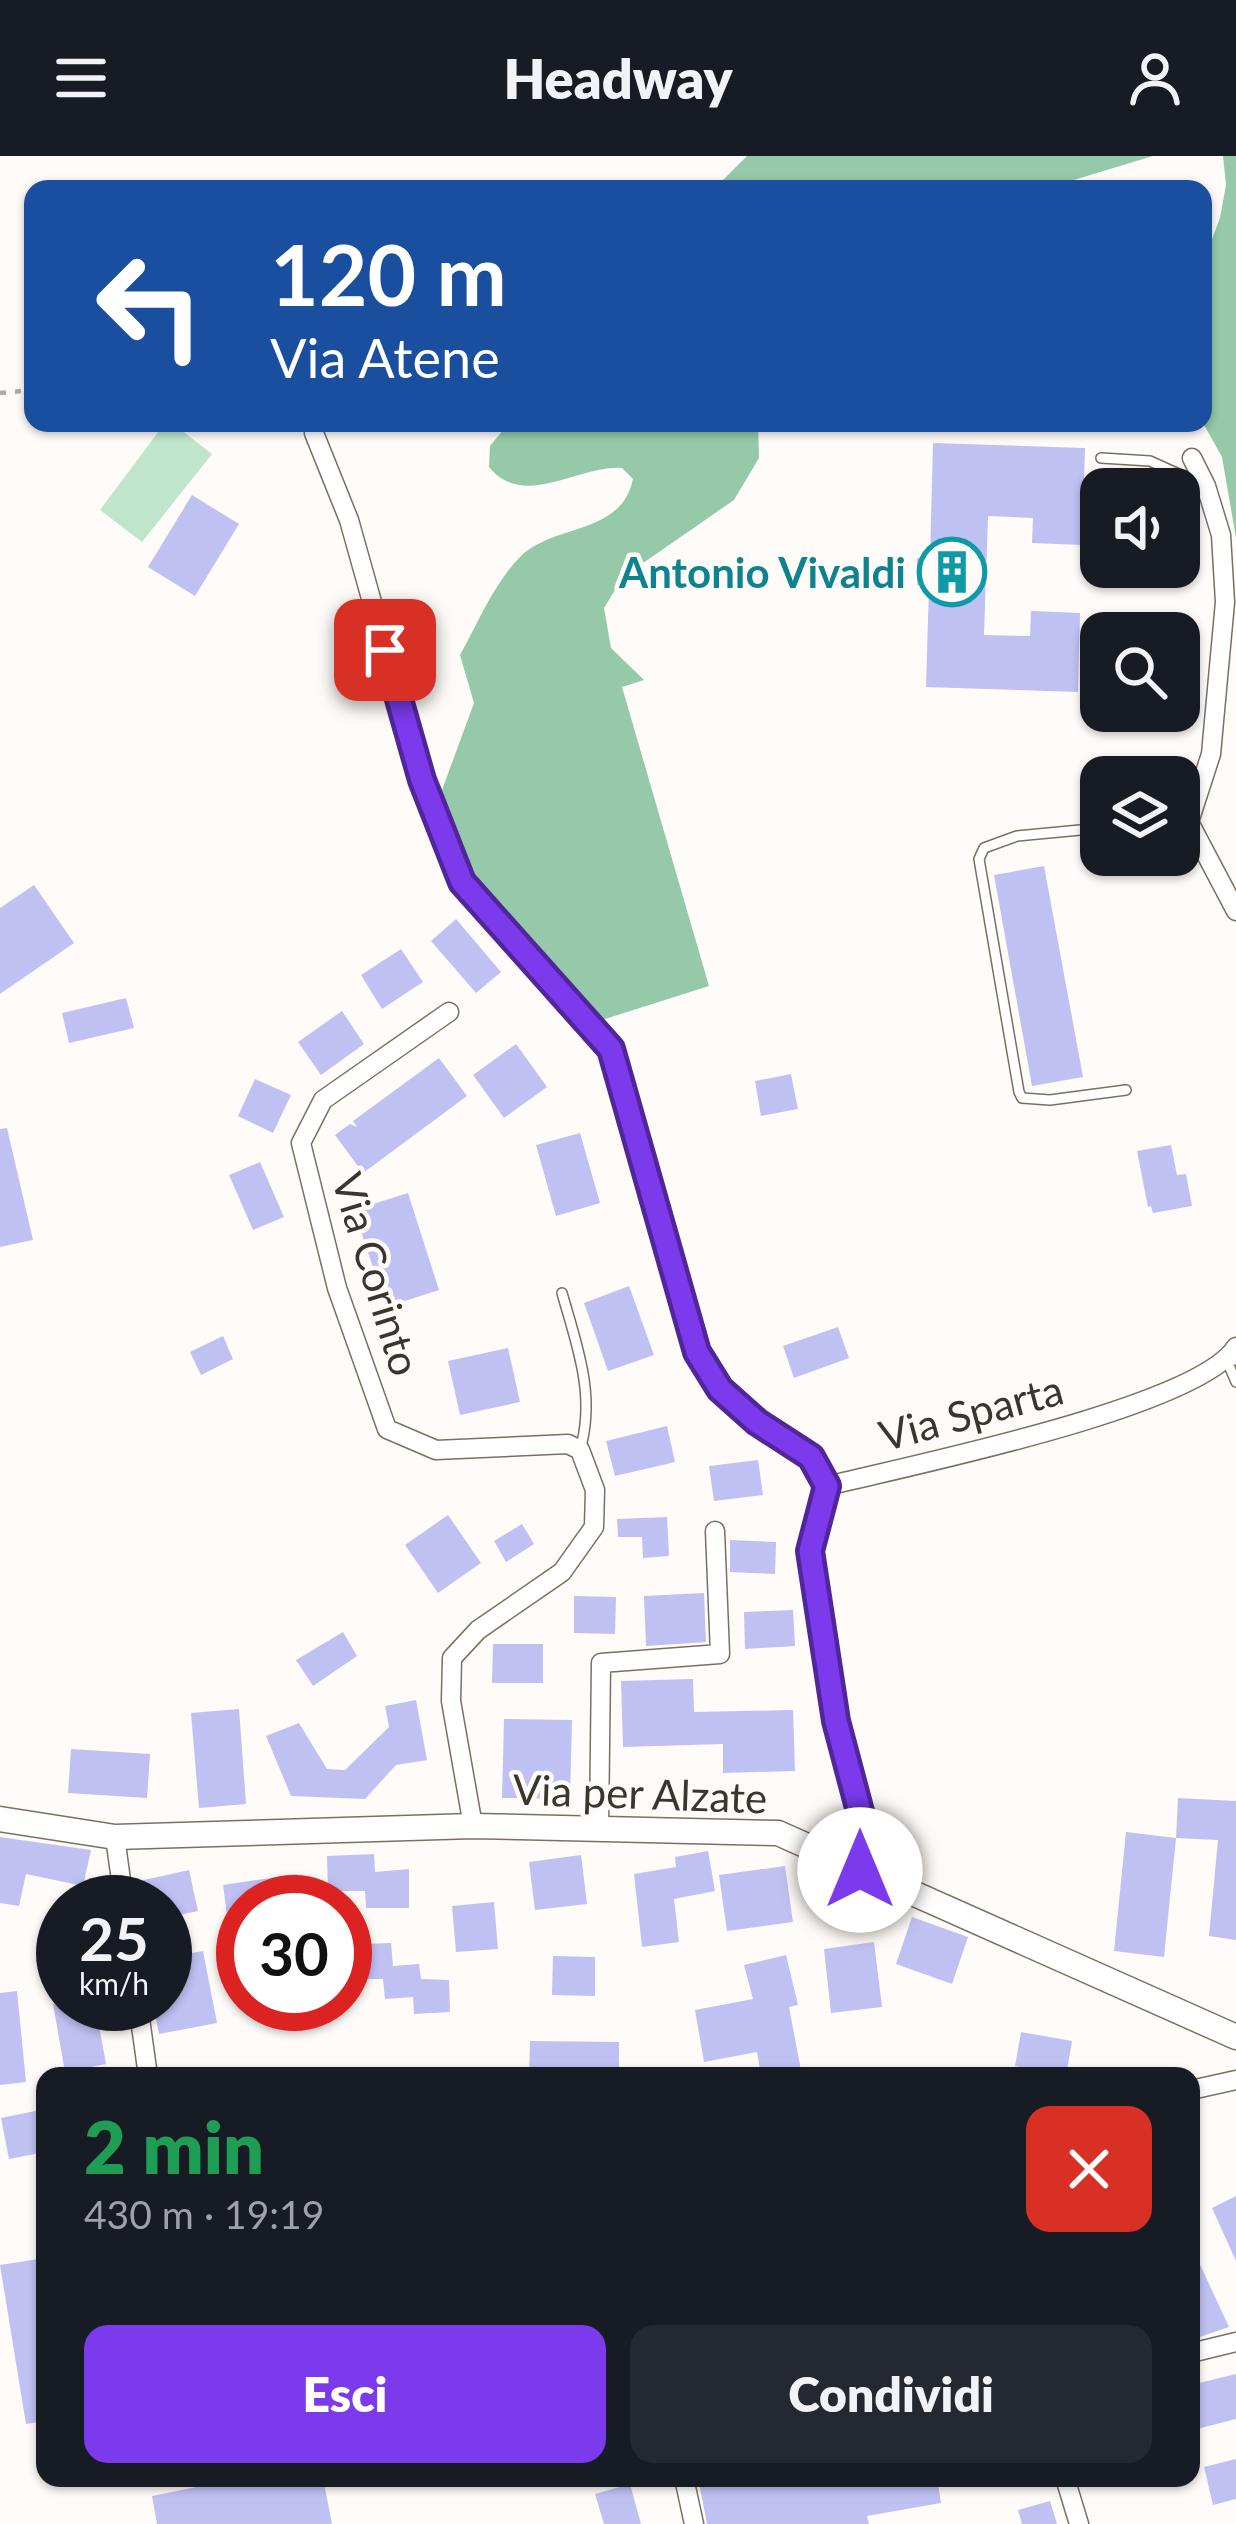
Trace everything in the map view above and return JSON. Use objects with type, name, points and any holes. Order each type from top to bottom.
[{"type":"street","points":[[314,433],[349,520],[422,780],[462,882],[611,1049],[697,1352],[720,1389],[757,1422],[811,1457],[827,1486],[810,1551],[836,1721],[862,1819],[860,1870]]},
{"type":"street","points":[[1192,458],[1221,535],[1225,602],[1211,754],[1200,782]]},
{"type":"street","points":[[1200,849],[1236,911]]},
{"type":"street","name":"Via Corinto","points":[[449,1012],[322,1100],[301,1143],[337,1288],[388,1430],[436,1450],[568,1444],[580,1450]]},
{"type":"street","name":"Via Sparta","points":[[827,1486],[1064,1426],[1160,1396],[1233,1356]]},
{"type":"street","points":[[473,1826],[451,1701],[452,1658],[478,1630],[562,1572],[594,1527],[595,1490],[580,1450]]},
{"type":"street","points":[[599,1828],[601,1663],[720,1654],[715,1531]]},
{"type":"street","name":"Via per Alzate","points":[[0,1819],[115,1837],[473,1826],[778,1833],[1236,2037]]},
{"type":"street","points":[[115,1837],[120,1875]]},
{"type":"street","points":[[142,2031],[147,2067]]},
{"type":"street","points":[[1200,2088],[1236,2080]]},
{"type":"street","points":[[1200,2351],[1236,2342]]},
{"type":"street","points":[[686,2487],[694,2524]]},
{"type":"street","points":[[1068,2487],[1079,2524]]},
{"type":"lane","points":[[1101,458],[1150,461],[1206,486]]},
{"type":"lane","points":[[1080,829],[1017,836],[984,848],[979,859],[1013,1073],[1022,1098],[1050,1100],[1126,1090]]},
{"type":"lane","points":[[562,1293],[586,1378],[588,1422],[580,1450]]},
{"type":"lane","name":"Via Sparta","points":[[1233,1356],[1236,1382]]},
{"type":"green space","points":[[747,156],[1153,156],[1074,180],[723,180]]},
{"type":"green space","points":[[1223,156],[1236,156],[1236,538],[1222,457],[1208,432],[1212,432],[1212,239],[1226,185]]},
{"type":"green space","points":[[158,432],[184,432],[212,454],[142,542],[100,510]]},
{"type":"green space","points":[[502,432],[758,432],[759,458],[734,500],[623,577],[604,608],[611,648],[644,680],[622,687],[709,986],[602,1020],[474,886],[442,790],[474,703],[460,655],[494,591],[534,546],[615,510],[633,479],[622,468],[518,485],[489,467],[490,446]]},
{"type":"building","name":"Antonio Vivaldi","points":[[933,443],[1085,448],[1084,468],[1080,468],[1080,545],[1032,543],[1033,518],[988,516],[984,635],[1030,636],[1031,611],[1080,613],[1078,692],[926,687],[929,586],[917,585],[917,558],[930,559]]},
{"type":"building","points":[[192,495],[239,524],[195,596],[148,567]]},
{"type":"building","points":[[1044,866],[1083,1077],[1032,1086],[994,875]]},
{"type":"building","points":[[34,885],[74,943],[0,994],[0,908]]},
{"type":"building","points":[[456,919],[501,972],[476,993],[431,941]]},
{"type":"building","points":[[401,949],[423,982],[382,1009],[361,975]]},
{"type":"building","points":[[126,998],[134,1028],[69,1043],[62,1013]]},
{"type":"building","points":[[342,1011],[364,1044],[321,1075],[298,1042]]},
{"type":"building","points":[[516,1044],[547,1087],[504,1118],[473,1075]]},
{"type":"building","points":[[439,1058],[467,1096],[363,1173],[335,1135],[350,1124],[357,1127],[353,1121]]},
{"type":"building","points":[[791,1074],[798,1109],[761,1116],[755,1081]]},
{"type":"building","points":[[255,1079],[291,1095],[273,1133],[238,1116]]},
{"type":"building","points":[[7,1128],[33,1240],[0,1247],[0,1129]]},
{"type":"building","points":[[580,1133],[600,1203],[556,1216],[536,1145]]},
{"type":"building","points":[[1171,1145],[1177,1175],[1186,1174],[1192,1206],[1153,1213],[1137,1151]]},
{"type":"building","points":[[260,1162],[284,1217],[253,1230],[229,1175]]},
{"type":"building","points":[[408,1193],[439,1290],[386,1307],[354,1210]]},
{"type":"building","points":[[629,1286],[654,1355],[608,1371],[584,1303]]},
{"type":"building","points":[[838,1327],[849,1358],[794,1378],[783,1346]]},
{"type":"building","points":[[223,1336],[233,1359],[201,1375],[190,1352]]},
{"type":"building","points":[[508,1348],[520,1402],[460,1415],[448,1361]]},
{"type":"building","points":[[667,1426],[675,1462],[615,1476],[606,1441]]},
{"type":"building","points":[[758,1460],[763,1495],[714,1501],[709,1466]]},
{"type":"building","points":[[448,1515],[481,1563],[438,1593],[405,1545]]},
{"type":"building","points":[[667,1517],[669,1556],[643,1558],[642,1537],[618,1537],[617,1519]]},
{"type":"building","points":[[522,1524],[534,1544],[506,1562],[494,1541]]},
{"type":"building","points":[[730,1540],[776,1542],[775,1574],[730,1572]]},
{"type":"building","points":[[704,1593],[706,1642],[646,1646],[644,1596]]},
{"type":"building","points":[[574,1596],[616,1597],[615,1634],[574,1633]]},
{"type":"building","points":[[793,1610],[795,1646],[745,1649],[744,1612]]},
{"type":"building","points":[[343,1632],[357,1656],[313,1686],[296,1660]]},
{"type":"building","points":[[493,1644],[543,1644],[543,1683],[492,1683]]},
{"type":"building","points":[[693,1679],[694,1712],[793,1710],[795,1771],[723,1773],[723,1744],[623,1747],[621,1681]]},
{"type":"building","points":[[416,1700],[427,1760],[396,1765],[365,1799],[291,1796],[266,1736],[299,1723],[327,1769],[345,1770],[389,1727],[385,1706]]},
{"type":"building","points":[[239,1709],[246,1804],[199,1808],[191,1713]]},
{"type":"building","points":[[504,1719],[572,1720],[570,1799],[502,1798]]},
{"type":"building","points":[[71,1749],[150,1754],[147,1798],[68,1793]]},
{"type":"building","points":[[1178,1798],[1236,1801],[1236,1940],[1209,1936],[1218,1840],[1176,1838]]},
{"type":"building","points":[[1126,1832],[1176,1838],[1164,1957],[1114,1951]]},
{"type":"building","points":[[0,1837],[91,1850],[85,1875],[26,1874],[19,1906],[0,1903]]},
{"type":"building","points":[[708,1851],[715,1891],[674,1899],[679,1942],[642,1947],[634,1874],[676,1867],[675,1857]]},
{"type":"building","points":[[374,1854],[375,1872],[409,1869],[409,1908],[372,1908],[372,1875],[328,1875],[327,1856]]},
{"type":"building","points":[[581,1855],[587,1904],[535,1910],[529,1862]]},
{"type":"building","points":[[785,1866],[793,1922],[727,1931],[719,1875]]},
{"type":"building","points":[[494,1902],[498,1949],[456,1952],[452,1906]]},
{"type":"building","points":[[912,1917],[968,1937],[952,1984],[896,1964]]},
{"type":"building","points":[[874,1942],[882,2007],[831,2013],[824,1949]]},
{"type":"building","points":[[391,1943],[393,1966],[419,1964],[421,1979],[449,1980],[450,2012],[414,2014],[413,1997],[385,1999],[383,1979],[372,1979],[372,1944]]},
{"type":"building","points":[[203,1951],[216,2023],[192,2028],[192,1953]]},
{"type":"building","points":[[786,1955],[798,2005],[789,2007],[800,2067],[760,2067],[757,2052],[704,2062],[695,2010],[753,1999],[744,1965]]},
{"type":"building","points":[[553,1956],[595,1957],[595,1996],[552,1995]]},
{"type":"building","points":[[17,1991],[26,2082],[0,2085],[0,1993]]},
{"type":"building","points":[[58,2031],[100,2031],[106,2064],[64,2067]]},
{"type":"building","points":[[1021,2032],[1072,2041],[1068,2067],[1015,2066]]},
{"type":"building","points":[[530,2041],[619,2042],[619,2067],[529,2067]]},
{"type":"building","points":[[36,2111],[36,2154],[9,2159],[1,2118]]},
{"type":"building","points":[[1236,2196],[1236,2261],[1212,2208]]},
{"type":"building","points":[[36,2259],[36,2422],[26,2424],[0,2265]]},
{"type":"building","points":[[1200,2264],[1229,2327],[1200,2337]]},
{"type":"building","points":[[1236,2374],[1236,2419],[1200,2428],[1200,2383]]},
{"type":"building","points":[[1236,2459],[1236,2499],[1213,2505],[1204,2467]]},
{"type":"building","points":[[196,2487],[325,2487],[332,2524],[157,2524],[152,2496]]},
{"type":"building","points":[[631,2487],[641,2524],[604,2524],[595,2494]]},
{"type":"building","points":[[700,2487],[938,2487],[941,2503],[867,2516],[869,2524],[707,2524]]},
{"type":"building","points":[[1050,2501],[1057,2524],[1022,2524],[1018,2510]]},
{"type":"place","name":"Antonio Vivaldi","points":[[952,572]]},
{"type":"route","points":[[385,650],[422,780],[462,882],[611,1049],[697,1352],[720,1389],[757,1422],[811,1457],[827,1486],[810,1551],[836,1721],[862,1819],[860,1870]]}]
